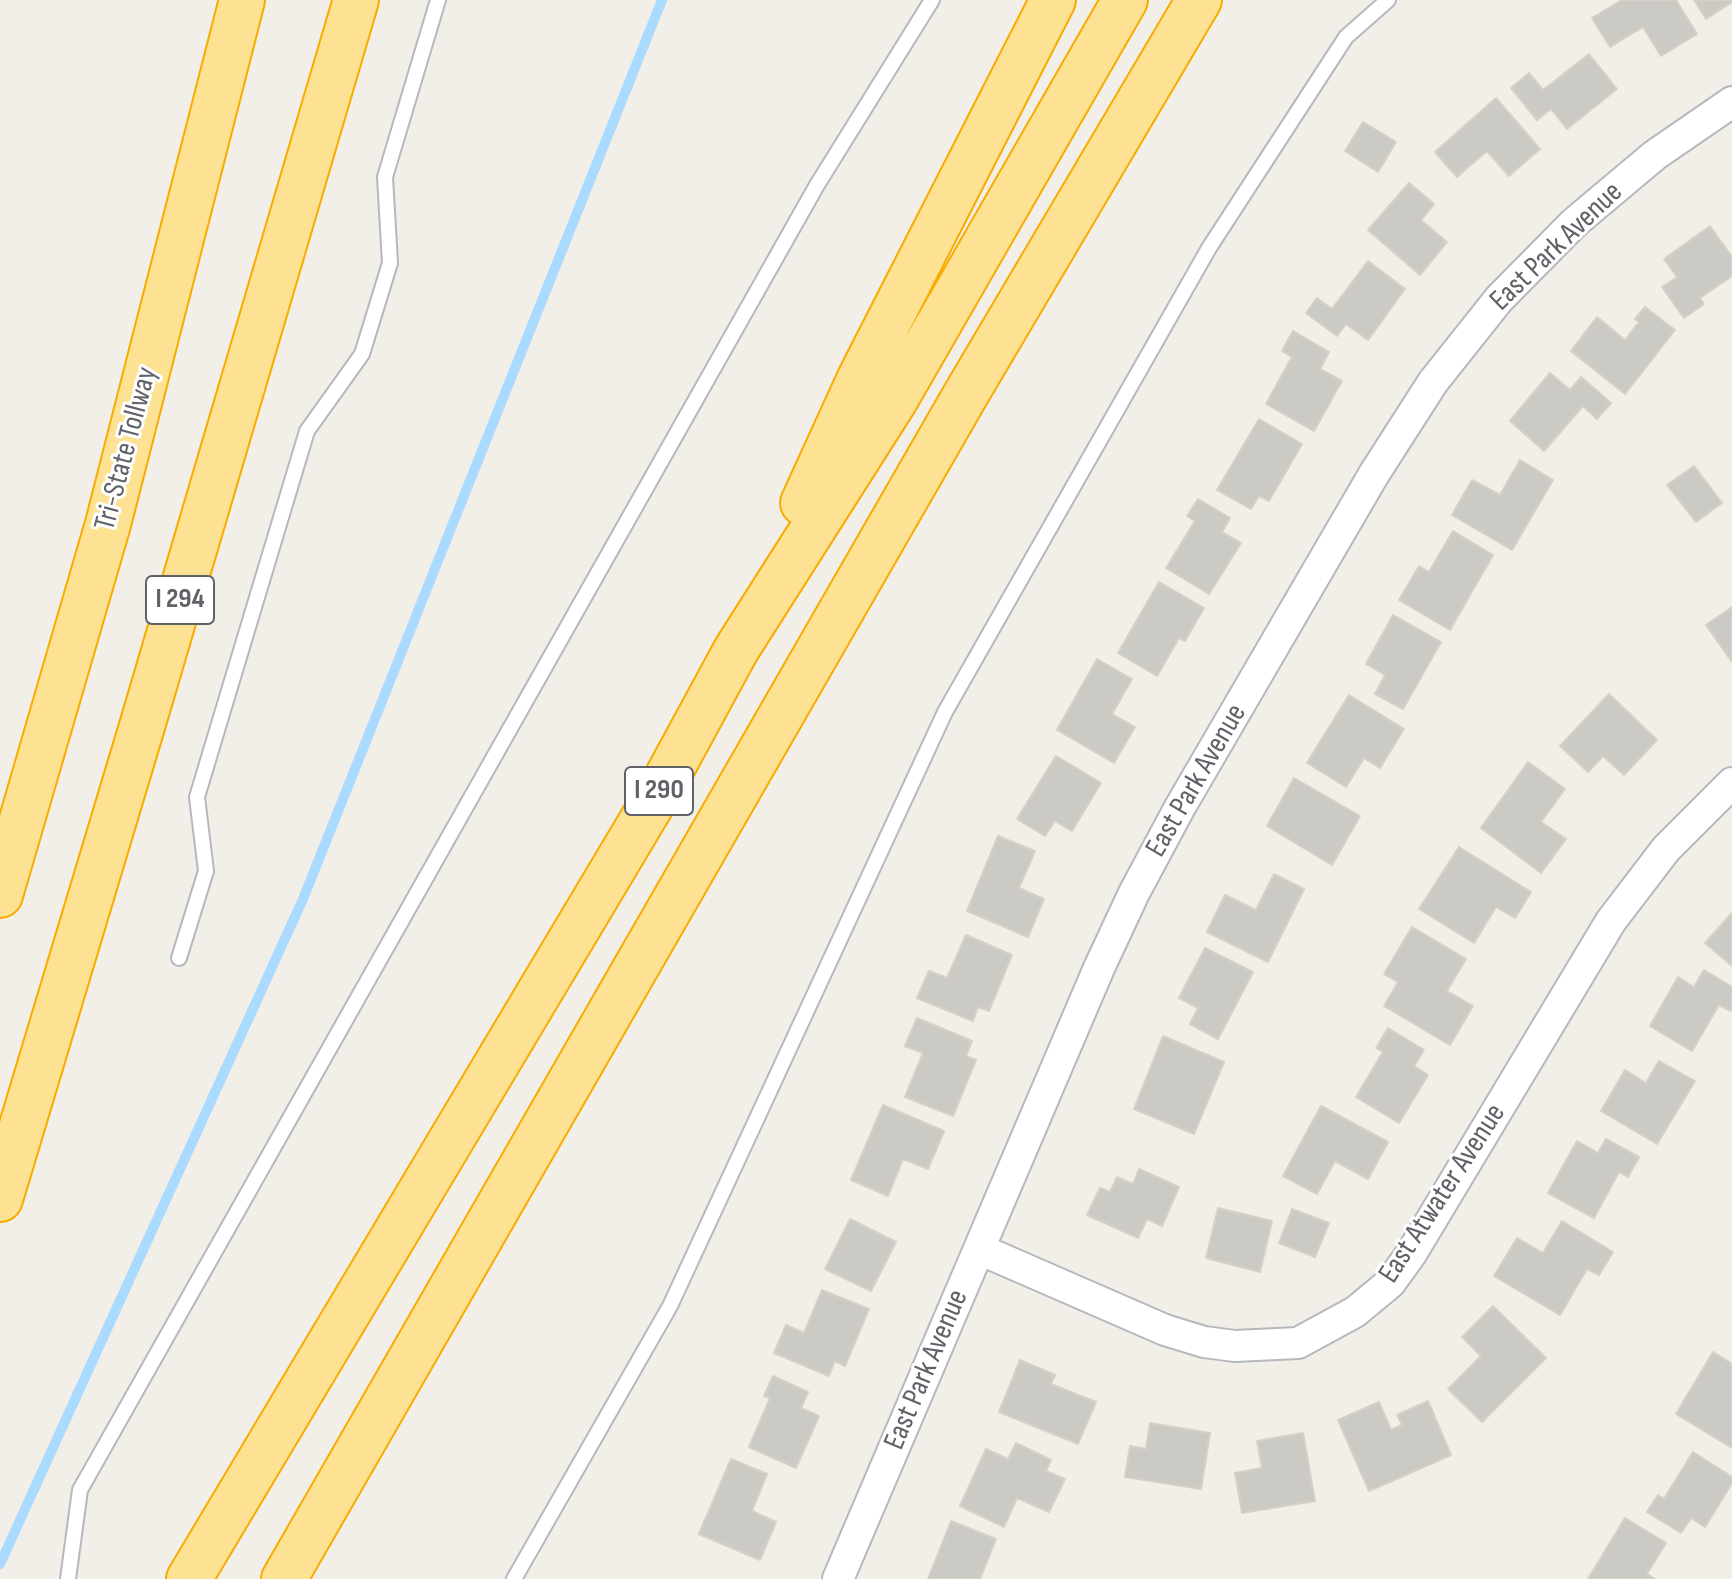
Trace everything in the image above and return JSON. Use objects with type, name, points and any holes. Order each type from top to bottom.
[{"type":"highway","name":"Tri-State Tollway","points":[[0,895],[108,524],[242,0]]},
{"type":"highway","name":"I 294","points":[[0,1199],[356,0]]},
{"type":"highway","points":[[736,650],[860,378],[1053,0]]},
{"type":"highway","name":"I 290","points":[[189,1579],[659,792],[736,650],[895,400],[1125,0]]},
{"type":"highway","name":"I 290","points":[[284,1579],[966,394],[1199,0]]},
{"type":"street","name":"East Park Avenue","points":[[838,1579],[1134,893],[1366,488],[1433,382],[1499,299],[1574,223],[1655,155],[1732,102]]},
{"type":"street","name":"East Atwater Avenue","points":[[979,1249],[1165,1330],[1204,1342],[1235,1346],[1298,1343],[1355,1312],[1390,1283],[1411,1254],[1611,921],[1666,849],[1732,783]]},
{"type":"lane","points":[[179,958],[206,871],[197,797],[307,431],[362,354],[390,263],[385,177],[438,0]]},
{"type":"lane","points":[[68,1579],[80,1490],[817,185],[932,0]]},
{"type":"lane","points":[[514,1579],[670,1306],[945,712],[1209,248],[1346,37],[1388,0]]},
{"type":"building","points":[[1622,0],[1676,0],[1697,34],[1661,56],[1643,27],[1610,47],[1592,18]]},
{"type":"building","points":[[1694,0],[1732,0],[1732,2],[1706,19]]},
{"type":"building","points":[[1589,54],[1617,89],[1567,129],[1551,109],[1537,120],[1511,88],[1529,73],[1543,90]]},
{"type":"building","points":[[1496,98],[1540,149],[1509,176],[1487,151],[1457,177],[1435,152]]},
{"type":"building","points":[[1363,122],[1396,142],[1378,172],[1345,151]]},
{"type":"building","points":[[1409,183],[1434,204],[1421,220],[1447,242],[1420,275],[1368,230]]},
{"type":"building","points":[[1710,226],[1732,257],[1732,276],[1700,298],[1704,304],[1684,318],[1662,287],[1677,277],[1664,259]]},
{"type":"building","points":[[1368,261],[1405,289],[1368,340],[1346,324],[1337,336],[1306,313],[1317,298],[1332,309]]},
{"type":"building","points":[[1645,307],[1675,330],[1625,394],[1571,351],[1597,317],[1625,340],[1639,322],[1635,319]]},
{"type":"building","points":[[1293,331],[1329,352],[1320,369],[1342,381],[1314,431],[1266,404],[1292,357],[1282,351]]},
{"type":"building","points":[[1550,373],[1570,390],[1581,377],[1611,403],[1597,419],[1583,406],[1544,451],[1510,421]]},
{"type":"building","points":[[1259,419],[1302,444],[1269,501],[1259,496],[1251,509],[1217,490]]},
{"type":"building","points":[[1520,460],[1553,480],[1512,550],[1452,515],[1472,480],[1500,495]]},
{"type":"building","points":[[1694,466],[1722,503],[1696,522],[1667,485]]},
{"type":"building","points":[[1198,499],[1230,518],[1222,532],[1241,543],[1209,594],[1166,568],[1195,521],[1187,516]]},
{"type":"building","points":[[1453,531],[1493,555],[1450,630],[1399,600],[1419,566],[1429,572]]},
{"type":"building","points":[[1159,582],[1204,608],[1185,641],[1179,638],[1157,676],[1118,653]]},
{"type":"building","points":[[1732,607],[1732,662],[1706,625]]},
{"type":"building","points":[[1393,615],[1441,642],[1403,709],[1375,694],[1385,675],[1366,664]]},
{"type":"building","points":[[1097,659],[1132,679],[1112,714],[1135,727],[1114,763],[1057,730]]},
{"type":"building","points":[[1609,694],[1657,740],[1624,775],[1603,756],[1588,772],[1560,746]]},
{"type":"building","points":[[1349,695],[1404,729],[1380,768],[1364,758],[1346,787],[1307,763]]},
{"type":"building","points":[[1056,756],[1101,783],[1072,831],[1055,821],[1045,836],[1017,819]]},
{"type":"building","points":[[1528,762],[1565,789],[1541,822],[1566,839],[1541,873],[1481,828]]},
{"type":"building","points":[[1294,778],[1360,816],[1332,865],[1267,826]]},
{"type":"building","points":[[998,836],[1035,851],[1019,888],[1044,899],[1028,937],[967,911]]},
{"type":"building","points":[[1459,847],[1531,892],[1515,918],[1496,907],[1474,943],[1419,909]]},
{"type":"building","points":[[1274,874],[1304,889],[1268,962],[1207,932],[1225,895],[1256,910]]},
{"type":"building","points":[[1732,913],[1732,966],[1705,943]]},
{"type":"building","points":[[1412,927],[1466,959],[1447,991],[1473,1006],[1450,1045],[1384,1006],[1398,982],[1384,974]]},
{"type":"building","points":[[966,935],[1012,955],[989,1011],[978,1007],[973,1021],[917,998],[929,971],[947,978]]},
{"type":"building","points":[[1205,948],[1253,972],[1218,1039],[1190,1024],[1198,1008],[1179,998]]},
{"type":"building","points":[[1704,970],[1732,987],[1732,1009],[1719,1005],[1692,1051],[1650,1026],[1678,977],[1694,987]]},
{"type":"building","points":[[917,1018],[972,1041],[966,1056],[976,1060],[953,1116],[905,1097],[923,1053],[905,1046]]},
{"type":"building","points":[[1388,1028],[1424,1050],[1414,1066],[1428,1075],[1399,1123],[1356,1097],[1383,1052],[1376,1048]]},
{"type":"building","points":[[1163,1036],[1224,1062],[1194,1134],[1134,1109]]},
{"type":"building","points":[[1659,1061],[1695,1081],[1657,1144],[1601,1111],[1625,1070],[1646,1083]]},
{"type":"building","points":[[883,1105],[944,1131],[928,1169],[903,1159],[888,1196],[851,1180]]},
{"type":"building","points":[[1321,1106],[1388,1142],[1368,1179],[1335,1161],[1317,1194],[1283,1176]]},
{"type":"building","points":[[1606,1139],[1639,1157],[1628,1177],[1619,1172],[1594,1218],[1548,1193],[1577,1141],[1598,1153]]},
{"type":"building","points":[[1139,1169],[1179,1187],[1162,1226],[1147,1219],[1138,1238],[1087,1215],[1100,1188],[1110,1192],[1117,1177],[1133,1184]]},
{"type":"building","points":[[1218,1208],[1272,1221],[1260,1272],[1206,1258]]},
{"type":"building","points":[[1292,1209],[1329,1223],[1315,1257],[1279,1243]]},
{"type":"building","points":[[850,1219],[896,1242],[871,1291],[825,1269]]},
{"type":"building","points":[[1562,1221],[1613,1252],[1599,1275],[1587,1269],[1560,1315],[1494,1276],[1517,1238],[1543,1253]]},
{"type":"building","points":[[822,1290],[869,1309],[845,1366],[835,1361],[829,1376],[774,1353],[786,1325],[804,1333]]},
{"type":"building","points":[[1493,1306],[1546,1358],[1482,1422],[1448,1389],[1481,1356],[1462,1337]]},
{"type":"building","points":[[1713,1352],[1732,1364],[1732,1448],[1676,1414]]},
{"type":"building","points":[[1020,1360],[1055,1375],[1051,1384],[1096,1402],[1078,1444],[999,1412]]},
{"type":"building","points":[[773,1376],[808,1392],[801,1408],[819,1416],[796,1468],[749,1447],[770,1398],[764,1396]]},
{"type":"building","points":[[1428,1401],[1451,1455],[1369,1491],[1338,1420],[1379,1402],[1391,1430],[1402,1425],[1397,1415]]},
{"type":"building","points":[[1150,1423],[1210,1433],[1201,1489],[1125,1477],[1130,1446],[1146,1449]]},
{"type":"building","points":[[1303,1433],[1315,1501],[1242,1513],[1235,1473],[1262,1468],[1257,1441]]},
{"type":"building","points":[[1016,1443],[1051,1460],[1046,1471],[1065,1479],[1049,1512],[1017,1498],[1004,1527],[960,1506],[986,1449],[1008,1459]]},
{"type":"building","points":[[1693,1452],[1732,1477],[1732,1483],[1705,1527],[1691,1518],[1681,1533],[1647,1512],[1658,1495],[1664,1499]]},
{"type":"building","points":[[731,1459],[767,1474],[752,1511],[776,1522],[760,1560],[699,1534]]},
{"type":"building","points":[[1625,1518],[1666,1543],[1647,1574],[1655,1579],[1588,1579]]},
{"type":"building","points":[[951,1521],[996,1539],[980,1579],[928,1579]]},
{"type":"waterway","points":[[0,1564],[303,899],[662,0]]}]
